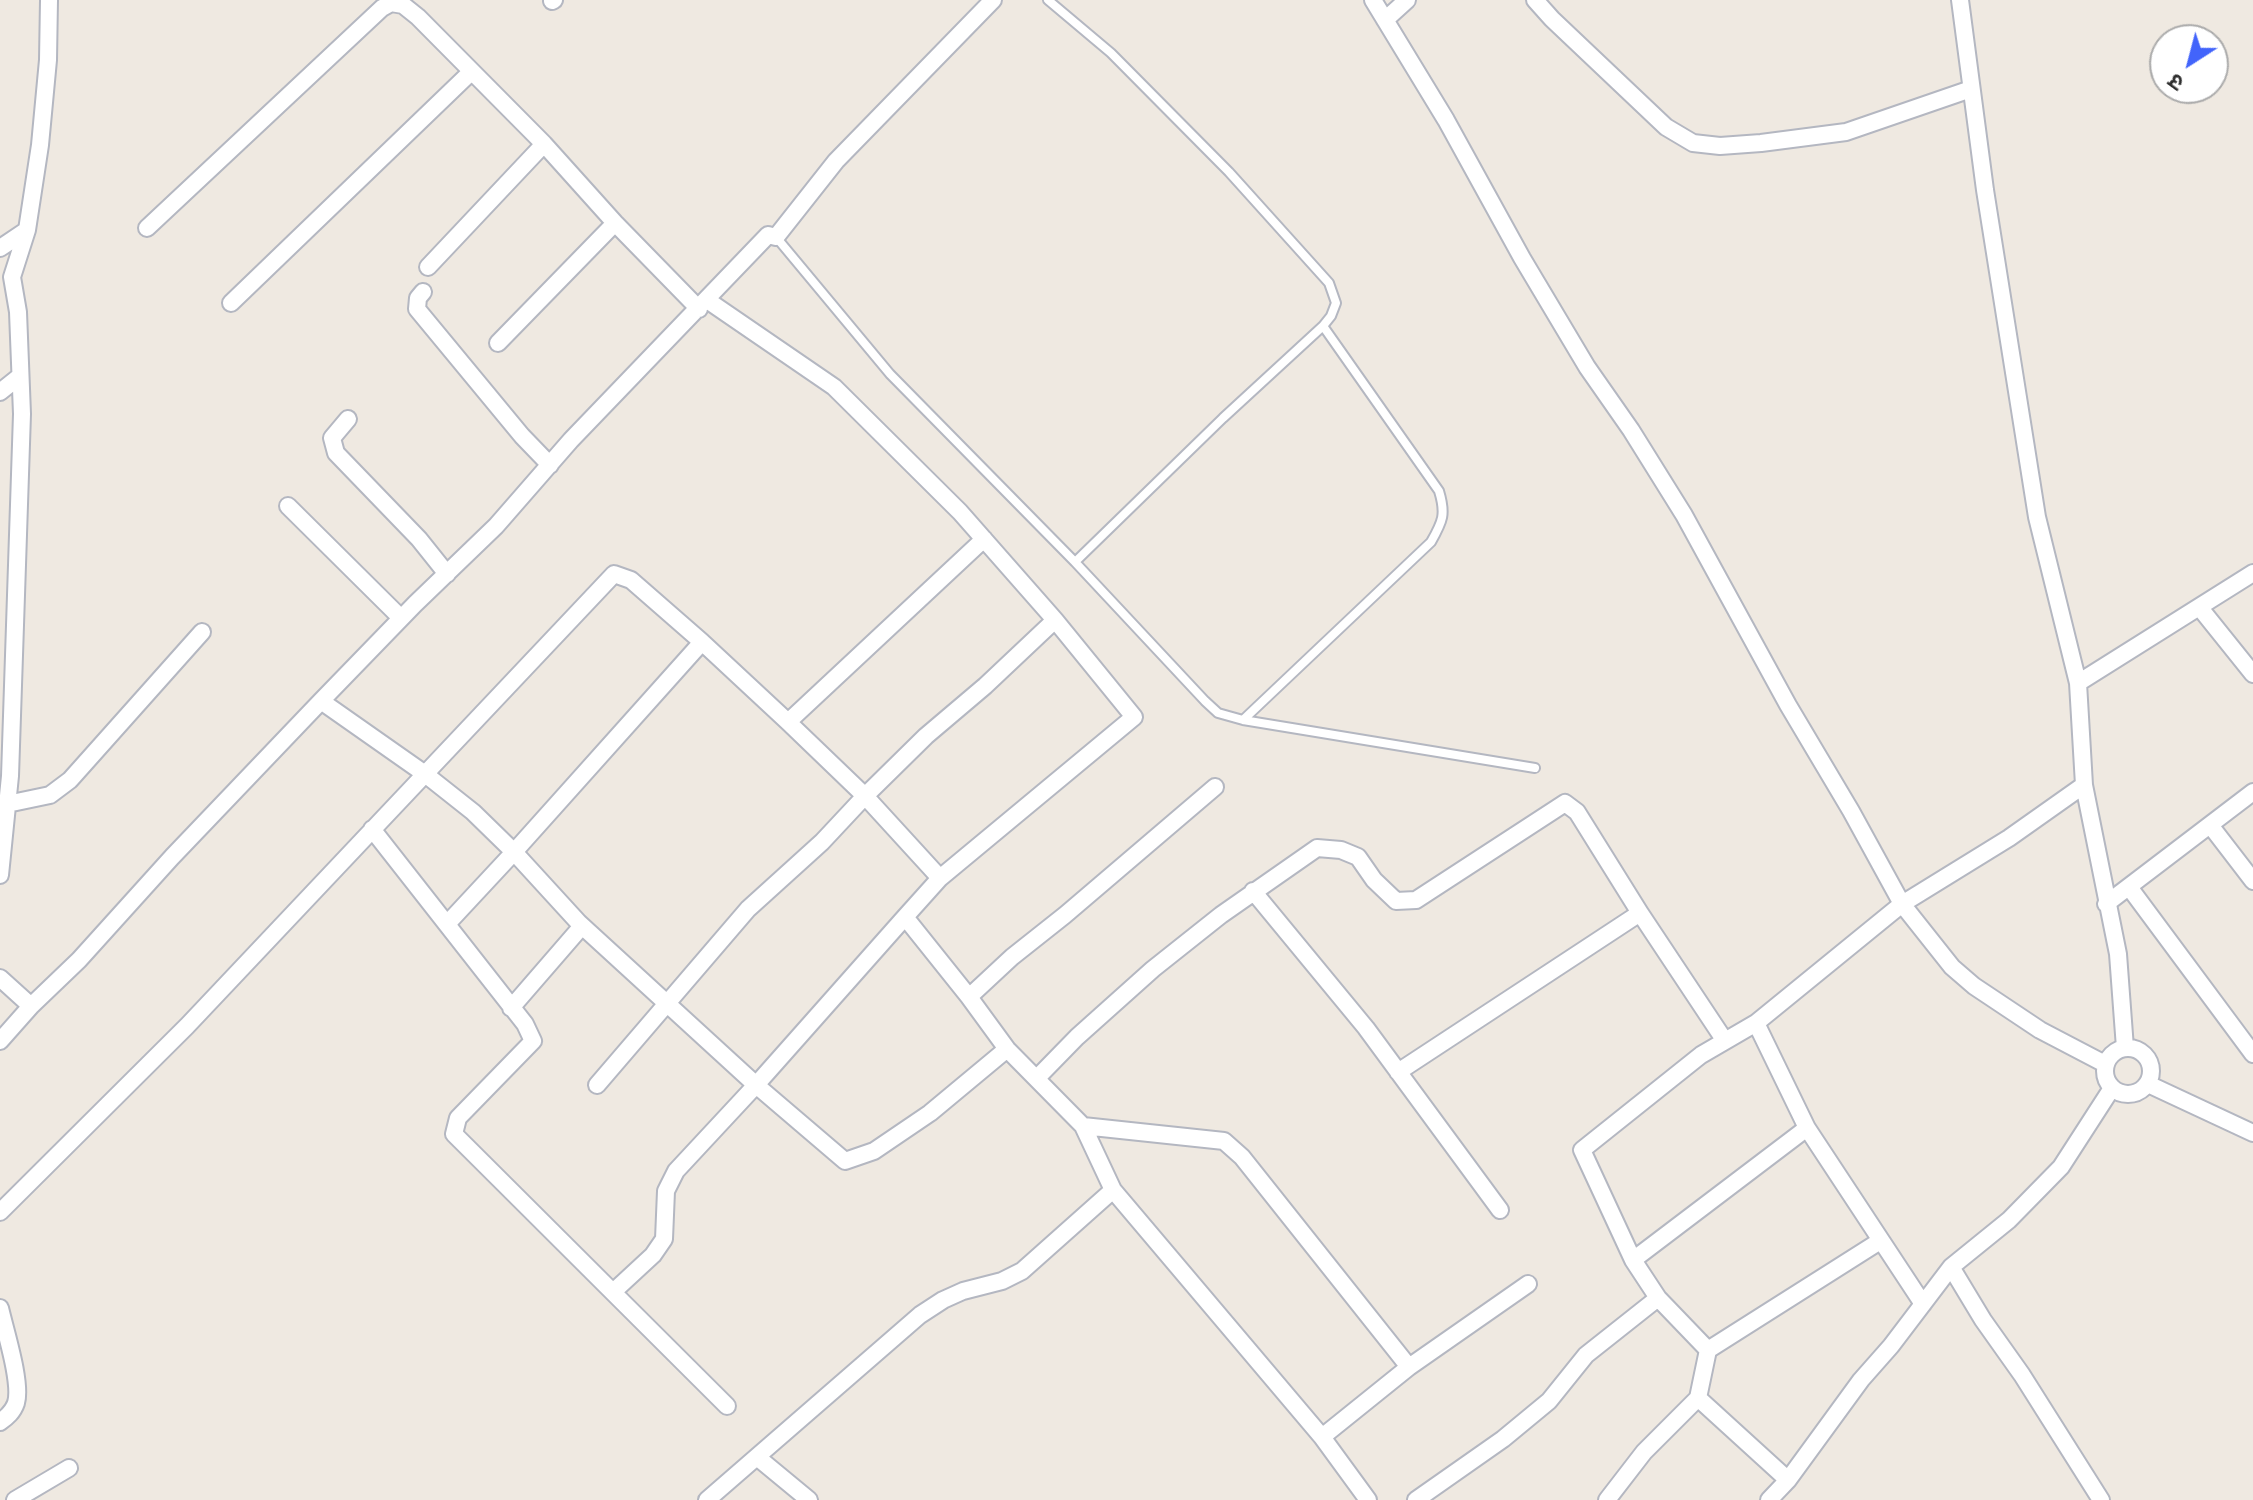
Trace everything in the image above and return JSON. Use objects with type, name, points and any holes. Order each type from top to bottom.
[{"type":"street","points":[[0,875],[7,804],[5,777],[22,414],[18,312],[12,277],[27,230],[40,145],[48,60],[49,0]]},
{"type":"street","points":[[0,1041],[321,701],[496,526],[571,440],[768,235],[776,237],[836,161],[993,0]]},
{"type":"street","points":[[1373,0],[1446,120],[1522,258],[1587,367],[1684,515],[1902,904],[1952,967],[1974,986],[2040,1030],[2105,1064]]},
{"type":"street","points":[[1385,20],[1407,0]]},
{"type":"street","points":[[1535,0],[1666,127],[1693,143],[1720,146],[1846,132],[1971,89]]},
{"type":"street","points":[[1960,0],[1985,190],[2037,517],[2078,683],[2084,785],[2118,954],[2125,1048]]},
{"type":"street","points":[[147,228],[382,8],[391,3],[403,5],[544,144],[615,223],[703,305],[834,387],[960,512],[1055,620],[1134,717],[940,878],[676,1171],[666,1191],[664,1239],[653,1255],[613,1292]]},
{"type":"street","points":[[231,303],[471,72]]},
{"type":"street","points":[[428,267],[544,144]]},
{"type":"street","points":[[498,343],[615,223]]},
{"type":"street","points":[[0,248],[27,230]]},
{"type":"street","points":[[423,292],[418,298],[417,309],[522,436],[550,465]]},
{"type":"street","points":[[0,392],[20,376]]},
{"type":"street","points":[[348,419],[332,438],[336,453],[419,539],[447,574]]},
{"type":"street","points":[[288,506],[401,618]]},
{"type":"street","points":[[788,722],[984,539]]},
{"type":"street","points":[[2078,683],[2253,573]]},
{"type":"street","points":[[0,1212],[197,1015],[614,574],[631,580],[788,722],[865,796],[940,878]]},
{"type":"street","points":[[2200,608],[2253,674]]},
{"type":"street","points":[[597,1085],[748,909],[822,842],[926,736],[1055,620]]},
{"type":"street","points":[[7,804],[50,795],[70,780],[202,632]]},
{"type":"street","points":[[447,924],[702,642]]},
{"type":"street","points":[[321,701],[473,812],[582,926],[756,1085],[845,1161],[874,1151],[930,1113],[1007,1049]]},
{"type":"street","points":[[1708,1350],[1658,1298],[1633,1260],[1582,1150],[1701,1055],[1756,1023],[1902,904],[2009,838],[2084,785]]},
{"type":"street","points":[[969,997],[1012,957],[1215,787]]},
{"type":"street","points":[[2106,904],[2253,792]]},
{"type":"street","points":[[1037,1078],[1077,1037],[1153,969],[1253,891],[1317,848],[1341,850],[1358,857],[1374,880],[1396,901],[1416,900],[1565,803],[1577,812],[1725,1041]]},
{"type":"street","points":[[2210,825],[2253,881]]},
{"type":"street","points":[[372,829],[525,1024],[533,1041],[458,1118],[454,1134],[727,1406]]},
{"type":"street","points":[[2129,887],[2253,1054]]},
{"type":"street","points":[[1253,891],[1366,1028],[1500,1210]]},
{"type":"street","points":[[1398,1072],[1640,913]]},
{"type":"street","points":[[905,917],[1007,1049],[1083,1126],[1113,1190],[1322,1437],[1368,1500]]},
{"type":"street","points":[[511,1008],[582,926]]},
{"type":"street","points":[[0,978],[31,1006]]},
{"type":"street","points":[[1756,1023],[1807,1128],[1923,1304]]},
{"type":"street","points":[[2133,1048],[2146,1056],[2152,1070],[2148,1084],[2131,1095],[2121,1094],[2112,1088],[2105,1077],[2105,1064],[2113,1053],[2133,1048]]},
{"type":"street","points":[[2148,1084],[2253,1133]]},
{"type":"street","points":[[1769,1500],[1788,1480],[1861,1380],[1951,1267],[2009,1220],[2061,1167],[2112,1088]]},
{"type":"street","points":[[1083,1126],[1224,1141],[1242,1157],[1409,1367]]},
{"type":"street","points":[[1633,1260],[1807,1128]]},
{"type":"street","points":[[707,1500],[920,1315],[963,1291],[1002,1281],[1022,1271],[1113,1190]]},
{"type":"street","points":[[1607,1500],[1644,1452],[1698,1398],[1708,1350],[1880,1241]]},
{"type":"street","points":[[1951,1267],[2101,1500]]},
{"type":"street","points":[[1322,1437],[1409,1367],[1528,1284]]},
{"type":"street","points":[[1416,1500],[1503,1439],[1549,1401],[1586,1355],[1658,1298]]},
{"type":"street","points":[[0,1308],[18,1388],[16,1403],[0,1422]]},
{"type":"street","points":[[1698,1398],[1788,1480]]},
{"type":"street","points":[[757,1457],[809,1500]]},
{"type":"street","points":[[15,1500],[69,1468]]},
{"type":"lane","points":[[1048,0],[1111,53],[1229,172],[1329,283],[1336,303],[1323,326],[1075,562]]},
{"type":"lane","points":[[776,237],[890,374],[1218,713],[1243,720],[1535,768]]},
{"type":"lane","points":[[1243,720],[1431,542],[1441,525],[1444,508],[1439,491],[1323,326]]}]
